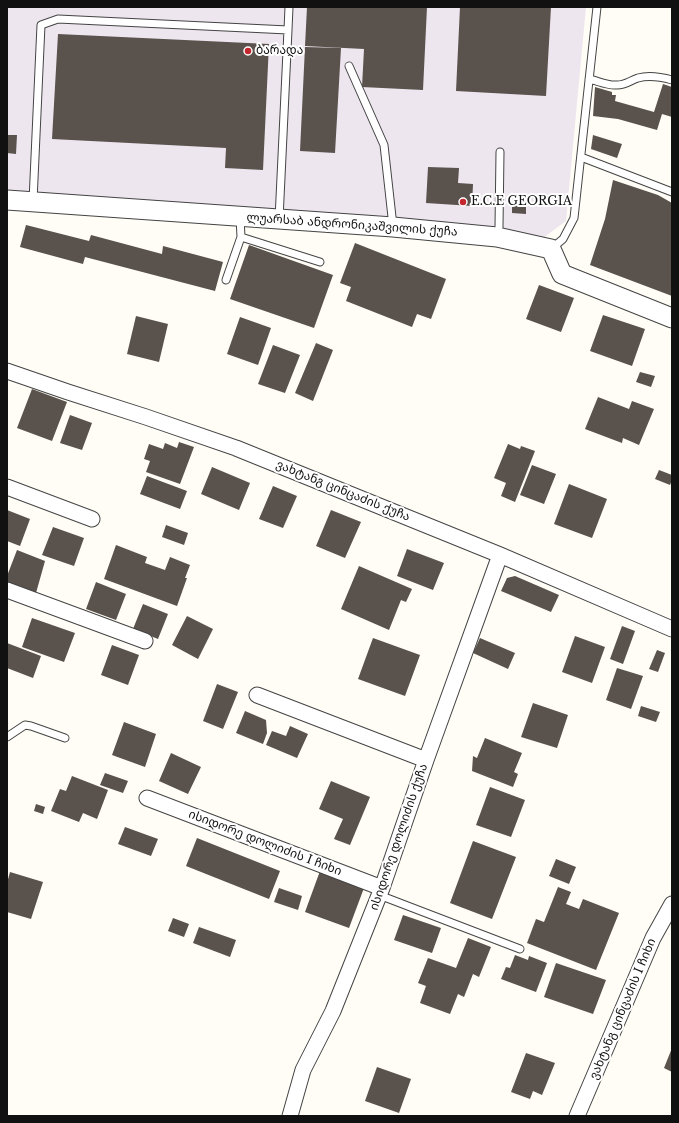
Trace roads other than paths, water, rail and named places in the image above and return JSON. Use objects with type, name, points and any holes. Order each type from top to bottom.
[{"type":"street","name":"ლუარსაბ ანდრონიკაშვილის ქუჩა","points":[[7,200],[393,227],[497,237],[550,249]]},
{"type":"street","points":[[550,249],[562,274],[672,318]]},
{"type":"street","name":"ვახტანგ ცინცაძის ქუჩა","points":[[7,371],[236,448],[500,555],[672,629]]},
{"type":"street","points":[[7,486],[92,520]]},
{"type":"street","name":"ისიდორე დოლიძის ქუჩა","points":[[290,1116],[303,1070],[333,1011],[381,891],[426,760],[500,555]]},
{"type":"street","points":[[7,590],[145,641]]},
{"type":"street","points":[[257,695],[426,760]]},
{"type":"street","name":"ისიდორე დოლიძის I ჩიხი","points":[[147,798],[381,891]]},
{"type":"street","name":"ვახტანგ ცინცაძის I ჩიხი","points":[[577,1116],[653,938],[672,904]]},
{"type":"lane","points":[[279,219],[289,7]]},
{"type":"lane","points":[[550,249],[563,239],[574,218],[597,7]]},
{"type":"lane","points":[[33,202],[41,25],[58,19],[288,30]]},
{"type":"lane","points":[[349,66],[384,145],[393,227]]},
{"type":"lane","points":[[589,79],[614,86],[625,84],[636,78],[645,77],[661,77],[672,80]]},
{"type":"lane","points":[[497,237],[499,227],[500,152]]},
{"type":"lane","points":[[581,157],[672,192]]},
{"type":"lane","points":[[226,280],[241,237],[240,216]]},
{"type":"lane","points":[[241,237],[320,262]]},
{"type":"lane","points":[[7,736],[25,725],[65,738]]},
{"type":"lane","points":[[381,891],[520,949]]},
{"type":"place","name":"ბარადა","points":[[248,51]]},
{"type":"place","name":"E.C.E GEORGIA","points":[[463,202]]}]
